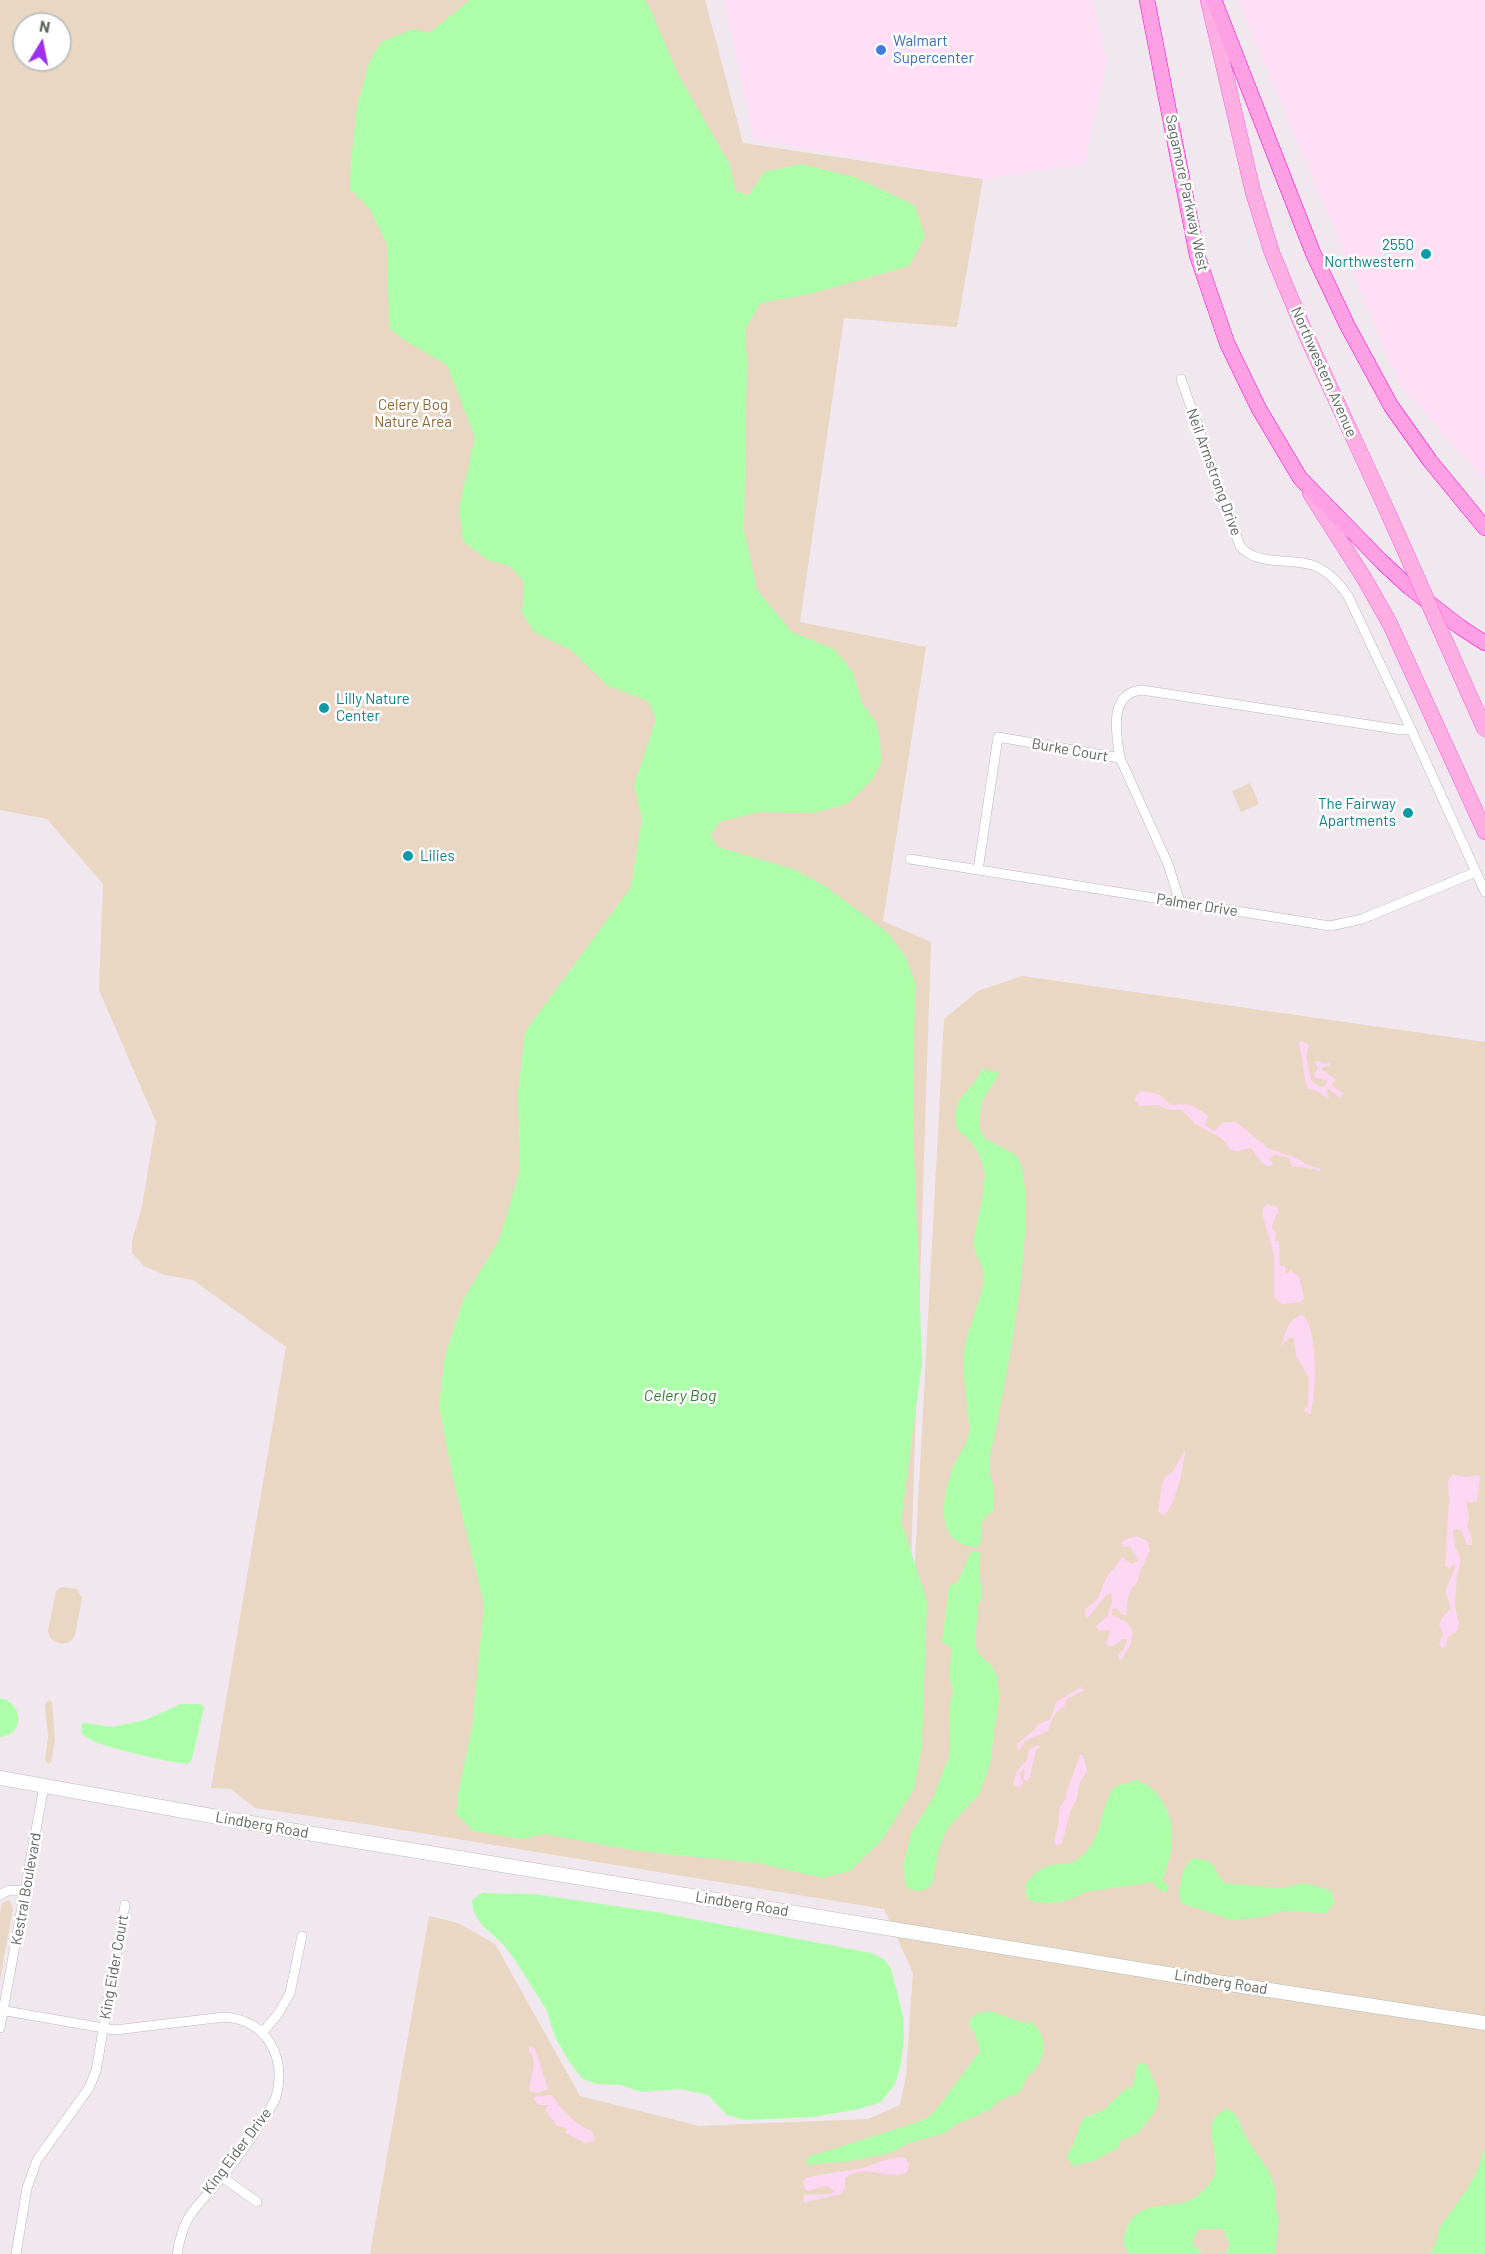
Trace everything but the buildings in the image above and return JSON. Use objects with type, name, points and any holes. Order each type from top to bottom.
[{"type":"highway","name":"Sagamore Parkway West","points":[[1148,0],[1197,255],[1227,343],[1259,409],[1300,478],[1409,587],[1460,627],[1485,643]]},
{"type":"highway","points":[[1214,0],[1313,253],[1347,325],[1391,406],[1430,461],[1485,528]]},
{"type":"main road","name":"Northwestern Avenue","points":[[1208,0],[1253,192],[1272,253],[1306,335],[1485,729]]},
{"type":"main road","points":[[1300,478],[1365,578],[1390,624],[1485,832]]},
{"type":"main road","name":"Lindberg Road","points":[[0,1778],[410,1849],[1485,2023]]},
{"type":"street","name":"Neil Armstrong Drive","points":[[1181,379],[1240,546],[1245,552],[1260,558],[1311,565],[1324,571],[1338,582],[1348,596],[1485,892]]},
{"type":"street","points":[[1120,758],[1116,725],[1118,710],[1126,695],[1142,690],[1402,730],[1411,729]]},
{"type":"street","name":"Burke Court","points":[[978,870],[998,737],[1120,758],[1168,864],[1180,902]]},
{"type":"street","name":"Palmer Drive","points":[[910,859],[1330,926],[1362,919],[1476,872]]},
{"type":"street","name":"Kestral Boulevard","points":[[0,2028],[44,1786]]},
{"type":"street","points":[[0,1895],[9,1890],[26,1891]]},
{"type":"street","name":"King Eider Court","points":[[103,2028],[124,1905]]},
{"type":"street","points":[[2,2011],[115,2030],[224,2017],[237,2018],[263,2032],[278,2014],[290,1993],[302,1935]]},
{"type":"street","points":[[16,2254],[31,2173],[37,2160],[89,2088],[96,2071],[103,2028]]},
{"type":"street","name":"King Eider Drive","points":[[177,2254],[187,2217],[222,2177],[275,2100],[278,2088],[278,2061],[263,2032]]},
{"type":"street","points":[[222,2177],[257,2202]]},
{"type":"shaded area","points":[[724,0],[1092,0],[1107,62],[1084,164],[983,179],[754,139]]},
{"type":"shaded area","points":[[1238,0],[1485,0],[1485,480],[1400,384]]},
{"type":"green space","name":"Celery Bog Nature Area","points":[[0,0],[705,0],[743,143],[983,179],[957,327],[844,318],[800,622],[926,647],[883,921],[931,942],[905,1748],[944,1019],[978,991],[1022,976],[1485,1042],[1485,2254],[370,2254],[429,1916],[458,1923],[495,1944],[580,2096],[699,2126],[868,2119],[900,2105],[906,2076],[913,1973],[884,1909],[255,1808],[231,1789],[211,1788],[286,1347],[193,1280],[165,1275],[144,1266],[132,1253],[132,1241],[142,1206],[156,1122],[99,990],[103,884],[47,819],[0,810]]},
{"type":"green space","points":[[1250,783],[1259,804],[1241,812],[1232,791]]},
{"type":"green space","points":[[62,1587],[77,1589],[82,1598],[75,1635],[69,1642],[60,1644],[52,1640],[48,1631],[56,1591]]},
{"type":"green space","points":[[48,1700],[52,1702],[55,1741],[51,1762],[48,1764],[45,1760],[48,1737],[45,1705]]},
{"type":"green space","points":[[9,1900],[13,1908],[0,1980],[0,1913],[2,1903]]},
{"type":"sand","points":[[1301,1041],[1309,1045],[1306,1056],[1311,1080],[1319,1087],[1325,1086],[1327,1080],[1315,1078],[1314,1074],[1318,1069],[1315,1062],[1330,1063],[1330,1066],[1323,1067],[1322,1070],[1336,1079],[1331,1085],[1343,1093],[1341,1099],[1329,1089],[1326,1090],[1329,1097],[1327,1099],[1319,1092],[1308,1088],[1298,1043]]},
{"type":"sand","points":[[1141,1091],[1159,1094],[1171,1105],[1183,1104],[1195,1107],[1208,1116],[1205,1125],[1214,1131],[1224,1122],[1236,1122],[1268,1148],[1321,1169],[1320,1171],[1292,1167],[1289,1158],[1275,1155],[1269,1158],[1274,1164],[1268,1167],[1261,1162],[1251,1148],[1237,1151],[1230,1149],[1221,1138],[1195,1124],[1182,1110],[1169,1110],[1158,1105],[1139,1106],[1135,1100],[1136,1095]]},
{"type":"sand","points":[[1267,1204],[1278,1207],[1279,1214],[1276,1215],[1272,1228],[1276,1233],[1275,1241],[1279,1241],[1280,1265],[1285,1265],[1286,1274],[1291,1270],[1299,1277],[1304,1296],[1302,1302],[1282,1304],[1274,1297],[1274,1255],[1262,1214]]},
{"type":"sand","points":[[1300,1315],[1304,1316],[1309,1324],[1314,1349],[1315,1379],[1310,1415],[1304,1410],[1308,1405],[1309,1378],[1296,1356],[1294,1338],[1289,1338],[1281,1346],[1289,1324]]},
{"type":"sand","points":[[1185,1450],[1176,1494],[1169,1510],[1162,1515],[1158,1511],[1162,1483],[1165,1477],[1173,1471]]},
{"type":"sand","points":[[1453,1474],[1465,1477],[1479,1475],[1480,1477],[1477,1501],[1471,1503],[1466,1501],[1469,1518],[1467,1527],[1472,1538],[1472,1545],[1467,1545],[1461,1530],[1453,1531],[1455,1547],[1461,1559],[1457,1575],[1455,1606],[1459,1624],[1458,1630],[1447,1638],[1446,1647],[1442,1648],[1439,1643],[1443,1634],[1439,1624],[1450,1610],[1445,1591],[1456,1566],[1453,1564],[1449,1569],[1445,1566],[1448,1480]]},
{"type":"sand","points":[[1137,1536],[1147,1541],[1150,1550],[1138,1581],[1128,1598],[1126,1615],[1116,1608],[1112,1609],[1112,1615],[1125,1621],[1133,1630],[1131,1644],[1119,1660],[1118,1655],[1127,1639],[1108,1646],[1106,1642],[1111,1630],[1099,1631],[1096,1626],[1107,1617],[1112,1601],[1111,1594],[1107,1594],[1088,1618],[1085,1616],[1085,1609],[1098,1598],[1109,1574],[1122,1557],[1132,1564],[1138,1561],[1130,1546],[1123,1547],[1121,1544],[1124,1540]]},
{"type":"sand","points":[[1081,1687],[1084,1690],[1066,1700],[1064,1706],[1054,1716],[1048,1731],[1025,1741],[1020,1750],[1017,1748],[1018,1743],[1038,1724],[1051,1719],[1056,1702]]},
{"type":"sand","points":[[1037,1745],[1040,1747],[1036,1750],[1030,1778],[1023,1779],[1025,1770],[1023,1770],[1020,1774],[1023,1784],[1017,1787],[1013,1783],[1017,1771],[1027,1760],[1029,1750]]},
{"type":"sand","points":[[1080,1755],[1083,1755],[1087,1771],[1079,1784],[1077,1798],[1070,1812],[1062,1844],[1056,1845],[1054,1842],[1060,1807],[1066,1799],[1066,1793]]},
{"type":"sand","points":[[529,2047],[535,2049],[548,2089],[539,2093],[530,2092],[534,2060]]},
{"type":"sand","points":[[552,2095],[570,2117],[593,2132],[595,2141],[585,2143],[565,2133],[567,2129],[557,2126],[545,2110],[548,2105],[538,2105],[533,2097]]},
{"type":"sand","points":[[899,2157],[906,2158],[909,2165],[907,2172],[892,2175],[870,2172],[854,2174],[845,2178],[842,2193],[806,2203],[803,2201],[806,2195],[831,2194],[834,2191],[826,2186],[807,2191],[802,2182],[807,2177],[863,2168]]},
{"type":"water","name":"Celery Bog","points":[[470,0],[644,0],[648,4],[679,76],[729,163],[736,191],[749,195],[764,172],[801,164],[855,177],[914,205],[925,236],[909,266],[810,294],[761,303],[745,329],[747,361],[744,530],[757,590],[792,632],[834,649],[853,672],[862,703],[876,722],[880,739],[881,762],[872,780],[847,804],[813,813],[758,812],[719,822],[711,835],[718,847],[793,869],[825,886],[888,933],[905,956],[915,982],[913,1127],[922,1363],[901,1521],[927,1601],[922,1745],[914,1789],[882,1840],[850,1871],[823,1878],[758,1863],[638,1851],[544,1834],[522,1839],[474,1831],[456,1814],[458,1793],[472,1728],[484,1604],[453,1478],[439,1406],[445,1356],[463,1300],[499,1240],[520,1170],[518,1093],[525,1032],[631,887],[642,818],[634,785],[656,719],[648,701],[607,685],[571,650],[534,632],[522,612],[524,582],[510,566],[488,560],[463,541],[459,508],[475,437],[447,365],[404,340],[389,328],[387,244],[369,208],[350,189],[357,107],[369,63],[381,42],[413,29],[429,33]]},
{"type":"water","points":[[982,1069],[997,1072],[998,1076],[981,1102],[979,1129],[986,1139],[1016,1155],[1024,1177],[1026,1212],[1018,1303],[989,1461],[989,1472],[994,1488],[993,1511],[984,1518],[979,1547],[964,1545],[954,1538],[947,1529],[944,1504],[954,1465],[969,1433],[964,1357],[984,1276],[974,1241],[983,1194],[984,1169],[974,1147],[957,1128],[955,1117],[960,1099]]},
{"type":"water","points":[[971,1551],[981,1553],[979,1567],[982,1598],[978,1604],[975,1644],[978,1653],[992,1666],[997,1676],[1000,1699],[991,1760],[980,1793],[947,1829],[939,1848],[932,1884],[925,1890],[916,1891],[905,1885],[904,1863],[911,1833],[933,1798],[950,1754],[949,1710],[953,1691],[949,1675],[952,1648],[942,1642],[949,1586],[958,1582]]},
{"type":"water","points":[[0,1698],[13,1705],[17,1711],[18,1724],[9,1735],[0,1737]]},
{"type":"water","points":[[181,1704],[200,1704],[204,1707],[192,1759],[188,1764],[104,1745],[86,1737],[82,1731],[82,1724],[85,1723],[112,1727],[145,1720]]},
{"type":"water","points":[[1137,1780],[1157,1794],[1170,1821],[1171,1850],[1162,1880],[1169,1886],[1166,1893],[1155,1887],[1154,1882],[1085,1892],[1072,1898],[1049,1903],[1027,1899],[1025,1884],[1038,1871],[1049,1866],[1069,1863],[1086,1852],[1095,1837],[1114,1787]]},
{"type":"water","points":[[1194,1858],[1203,1859],[1212,1864],[1225,1883],[1282,1888],[1304,1883],[1330,1890],[1335,1902],[1326,1913],[1282,1911],[1262,1917],[1232,1920],[1181,1903],[1183,1872]]},
{"type":"water","points":[[482,1893],[534,1894],[656,1912],[872,1953],[885,1960],[891,1969],[903,2016],[904,2041],[895,2084],[881,2102],[859,2109],[813,2117],[745,2120],[727,2115],[708,2095],[680,2089],[641,2092],[621,2085],[596,2084],[583,2079],[570,2063],[555,2037],[546,2009],[515,1960],[503,1944],[482,1925],[473,1911],[472,1900]]},
{"type":"water","points":[[990,2011],[1025,2023],[1030,2021],[1040,2032],[1043,2045],[1041,2059],[1038,2066],[1028,2075],[1020,2092],[999,2101],[989,2110],[957,2124],[945,2133],[909,2143],[890,2153],[850,2161],[807,2165],[808,2157],[927,2118],[935,2111],[980,2051],[974,2031],[969,2026],[969,2020],[975,2014]]},
{"type":"water","points":[[1140,2062],[1147,2065],[1159,2093],[1156,2110],[1138,2133],[1120,2141],[1119,2147],[1096,2160],[1074,2166],[1066,2157],[1083,2118],[1104,2110],[1123,2091],[1133,2086],[1137,2065]]},
{"type":"water","points":[[1228,2109],[1237,2117],[1243,2132],[1268,2171],[1274,2185],[1279,2218],[1275,2254],[1225,2254],[1230,2245],[1223,2229],[1198,2229],[1192,2243],[1203,2254],[1130,2254],[1124,2244],[1124,2236],[1131,2221],[1139,2213],[1148,2208],[1189,2200],[1208,2186],[1215,2174],[1216,2166],[1212,2137],[1214,2120],[1219,2113]]},
{"type":"water","points":[[1485,2151],[1485,2254],[1430,2254],[1436,2243],[1440,2227],[1468,2188]]},
{"type":"place","name":"Walmart Supercenter","points":[[881,50]]},
{"type":"place","name":"2550 Northwestern","points":[[1426,254]]},
{"type":"place","name":"Lilly Nature Center","points":[[324,708]]},
{"type":"place","name":"The Fairway Apartments","points":[[1408,813]]},
{"type":"place","name":"Lilies","points":[[408,856]]}]
